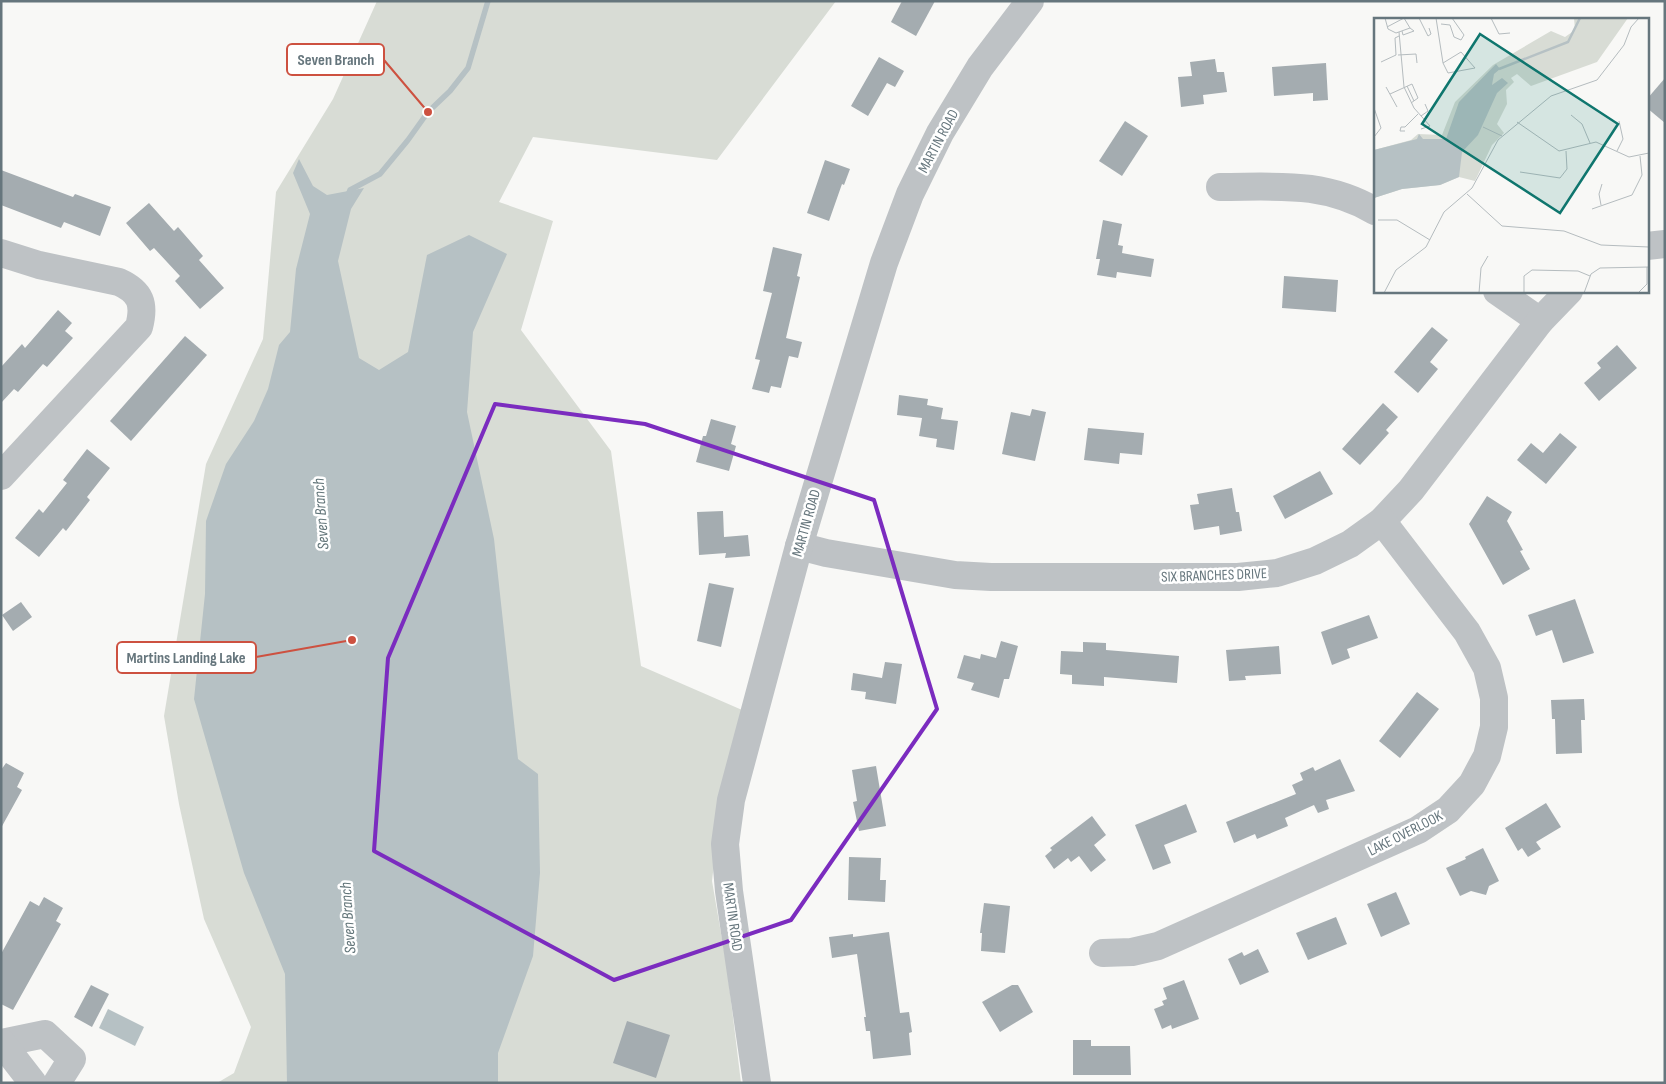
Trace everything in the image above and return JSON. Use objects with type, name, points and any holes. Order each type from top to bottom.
[{"type":"street","name":"MARTIN ROAD","points":[[757,1083],[729,891],[725,844],[731,800],[799,546],[884,263],[910,194],[940,133],[980,67],[1030,1]]},
{"type":"street","points":[[1220,187],[1301,187],[1332,193],[1374,210]]},
{"type":"street","points":[[1648,246],[1665,244]]},
{"type":"street","points":[[1,253],[39,265],[119,282],[131,288],[140,299],[142,312],[139,326],[1,476]]},
{"type":"street","points":[[1498,292],[1540,321]]},
{"type":"street","name":"SIX BRANCHES DRIVE","points":[[799,546],[826,553],[955,575],[992,577],[1238,577],[1277,573],[1315,562],[1350,544],[1382,521],[1411,490],[1540,321],[1568,292]]},
{"type":"street","name":"LAKE OVERLOOK","points":[[1104,953],[1132,952],[1158,946],[1418,830],[1448,810],[1472,784],[1486,756],[1494,728],[1494,698],[1487,668],[1467,632],[1382,521]]},
{"type":"street","points":[[33,1083],[1,1043],[45,1034],[72,1059],[57,1083]]},
{"type":"highlighted area","points":[[495,404],[645,424],[874,500],[937,709],[791,920],[614,980],[374,851],[388,658]]},
{"type":"shaded area","points":[[377,1],[836,1],[717,160],[533,137],[499,202],[553,221],[521,330],[611,451],[641,666],[749,713],[723,784],[712,881],[727,968],[741,1083],[217,1083],[234,1073],[251,1027],[204,919],[179,804],[164,716],[206,464],[263,339],[276,192],[333,99]]},
{"type":"water","points":[[299,159],[313,186],[327,195],[364,188],[351,209],[338,261],[359,358],[379,370],[408,352],[427,255],[469,235],[507,254],[473,332],[467,412],[494,539],[518,759],[538,774],[540,873],[533,956],[498,1053],[498,1083],[287,1083],[285,974],[244,873],[194,699],[205,594],[206,521],[226,464],[254,421],[268,389],[279,345],[290,332],[296,269],[310,214],[293,173]]},
{"type":"water","points":[[108,1009],[144,1027],[135,1046],[99,1028]]},
{"type":"building","points":[[902,1],[935,1],[916,36],[891,22]]},
{"type":"building","points":[[879,57],[904,71],[895,87],[887,83],[868,116],[851,106]]},
{"type":"building","points":[[1215,59],[1217,72],[1224,72],[1227,92],[1203,95],[1204,104],[1181,107],[1178,77],[1192,76],[1190,62]]},
{"type":"building","points":[[1326,63],[1328,100],[1313,101],[1313,93],[1274,96],[1272,67]]},
{"type":"building","points":[[1665,78],[1665,123],[1648,109],[1648,98]]},
{"type":"building","points":[[1125,121],[1148,136],[1122,176],[1099,161]]},
{"type":"building","points":[[825,160],[850,169],[844,185],[842,184],[829,221],[807,213]]},
{"type":"building","points":[[1,170],[73,197],[75,194],[111,207],[100,236],[64,222],[61,228],[1,205]]},
{"type":"building","points":[[149,203],[174,231],[178,227],[203,256],[199,260],[224,288],[200,309],[175,281],[180,276],[154,248],[150,251],[126,223]]},
{"type":"building","points":[[1103,220],[1122,224],[1118,245],[1123,246],[1122,253],[1154,259],[1151,277],[1117,272],[1116,278],[1097,275],[1100,259],[1096,259]]},
{"type":"building","points":[[773,247],[802,254],[797,276],[800,277],[786,338],[802,342],[798,358],[789,356],[781,388],[771,386],[769,393],[752,389],[760,360],[755,359],[772,293],[763,291]]},
{"type":"building","points":[[1284,276],[1338,280],[1336,312],[1282,308]]},
{"type":"building","points":[[58,310],[72,323],[65,331],[73,338],[47,367],[43,364],[18,392],[14,389],[1,403],[1,367],[22,344],[25,348]]},
{"type":"building","points":[[1432,327],[1448,340],[1430,362],[1438,369],[1418,393],[1394,372]]},
{"type":"building","points":[[185,336],[207,355],[131,441],[110,421]]},
{"type":"building","points":[[1617,345],[1637,368],[1599,401],[1584,383],[1601,368],[1597,363]]},
{"type":"building","points":[[899,395],[928,399],[927,405],[943,408],[941,419],[958,421],[954,450],[936,447],[937,439],[919,436],[922,418],[897,415]]},
{"type":"building","points":[[1383,403],[1398,417],[1386,430],[1389,433],[1360,465],[1342,449]]},
{"type":"building","points":[[1032,409],[1046,412],[1035,461],[1002,454],[1011,412],[1030,416]]},
{"type":"building","points":[[711,419],[736,426],[731,444],[736,446],[729,471],[696,462],[703,436],[706,436]]},
{"type":"building","points":[[1088,428],[1144,433],[1142,455],[1120,453],[1119,464],[1084,460]]},
{"type":"building","points":[[1560,433],[1577,447],[1546,484],[1517,460],[1531,443],[1543,453]]},
{"type":"building","points":[[87,449],[110,468],[87,497],[90,500],[66,531],[63,528],[39,557],[15,538],[39,509],[43,513],[67,483],[63,480]]},
{"type":"building","points":[[1320,471],[1333,494],[1285,519],[1273,496]]},
{"type":"building","points":[[1232,488],[1236,512],[1239,512],[1242,531],[1220,535],[1219,526],[1194,530],[1190,505],[1199,504],[1197,494]]},
{"type":"building","points":[[1487,496],[1512,512],[1507,521],[1523,550],[1520,551],[1530,569],[1503,585],[1469,524]]},
{"type":"building","points":[[723,511],[724,537],[748,535],[750,556],[725,558],[726,553],[699,555],[697,512]]},
{"type":"building","points":[[709,583],[734,588],[721,647],[697,641]]},
{"type":"building","points":[[1575,599],[1594,653],[1563,663],[1552,630],[1536,636],[1528,615]]},
{"type":"building","points":[[21,602],[32,617],[13,631],[2,615]]},
{"type":"building","points":[[1369,615],[1378,638],[1347,649],[1350,658],[1332,665],[1321,632]]},
{"type":"building","points":[[1001,641],[1018,646],[1009,679],[1004,679],[999,698],[971,690],[974,683],[957,678],[964,655],[980,659],[981,654],[996,658]]},
{"type":"building","points":[[1083,642],[1106,643],[1106,650],[1179,656],[1177,683],[1104,677],[1104,686],[1072,684],[1072,675],[1060,674],[1061,651],[1083,652]]},
{"type":"building","points":[[1279,646],[1281,674],[1245,676],[1246,680],[1229,681],[1226,650]]},
{"type":"building","points":[[885,662],[902,664],[896,704],[865,699],[866,692],[851,690],[853,673],[882,678]]},
{"type":"building","points":[[1417,692],[1439,709],[1400,758],[1379,741]]},
{"type":"building","points":[[1584,699],[1585,720],[1581,720],[1582,753],[1556,754],[1555,719],[1552,719],[1551,700]]},
{"type":"building","points":[[1340,759],[1355,791],[1326,800],[1329,809],[1318,813],[1314,805],[1285,818],[1288,826],[1257,839],[1255,834],[1234,843],[1226,822],[1296,794],[1292,785],[1303,780],[1300,773],[1313,767],[1315,771]]},
{"type":"building","points":[[6,763],[24,773],[17,787],[22,790],[1,828],[1,770]]},
{"type":"building","points":[[876,766],[886,826],[859,831],[853,802],[857,801],[852,770]]},
{"type":"building","points":[[1546,803],[1561,827],[1536,842],[1541,849],[1528,857],[1522,848],[1518,851],[1505,828]]},
{"type":"building","points":[[1186,804],[1197,832],[1164,845],[1171,863],[1153,870],[1135,825]]},
{"type":"building","points":[[1092,816],[1106,835],[1094,845],[1106,860],[1091,872],[1079,856],[1071,862],[1068,858],[1054,869],[1045,856],[1052,850],[1050,848]]},
{"type":"building","points":[[1483,848],[1499,881],[1489,886],[1486,895],[1471,891],[1460,896],[1446,868],[1466,859],[1465,857]]},
{"type":"building","points":[[849,857],[881,858],[880,880],[886,880],[885,902],[848,900]]},
{"type":"building","points":[[1396,892],[1410,924],[1381,937],[1367,904]]},
{"type":"building","points":[[44,897],[63,908],[56,921],[61,924],[13,1010],[1,1004],[1,954],[30,901],[39,906]]},
{"type":"building","points":[[984,903],[1010,906],[1005,953],[981,951],[982,933],[980,933]]},
{"type":"building","points":[[1336,917],[1347,944],[1308,960],[1296,933]]},
{"type":"building","points":[[889,932],[900,1013],[909,1012],[912,1032],[909,1033],[911,1055],[873,1059],[870,1031],[866,1031],[864,1017],[866,1017],[857,954],[832,958],[829,937],[853,934],[853,937]]},
{"type":"building","points":[[1258,949],[1269,972],[1240,985],[1228,959],[1242,952],[1244,956]]},
{"type":"building","points":[[1184,980],[1199,1019],[1172,1029],[1171,1025],[1162,1029],[1154,1009],[1164,1005],[1162,1001],[1167,999],[1163,988]]},
{"type":"building","points":[[91,985],[109,994],[92,1027],[74,1017]]},
{"type":"building","points":[[1012,985],[1018,985],[1033,1012],[1000,1032],[982,1002]]},
{"type":"building","points":[[627,1021],[670,1035],[656,1078],[613,1063]]},
{"type":"building","points":[[1073,1040],[1091,1040],[1091,1046],[1130,1046],[1131,1075],[1073,1075]]},
{"type":"waterway","name":"Seven Branch","points":[[348,195],[350,190],[380,174],[428,112],[450,91],[468,68],[488,1]]},
{"type":"place","name":"Seven Branch","points":[[428,112]]},
{"type":"place","name":"Martins Landing Lake","points":[[352,640]]}]
